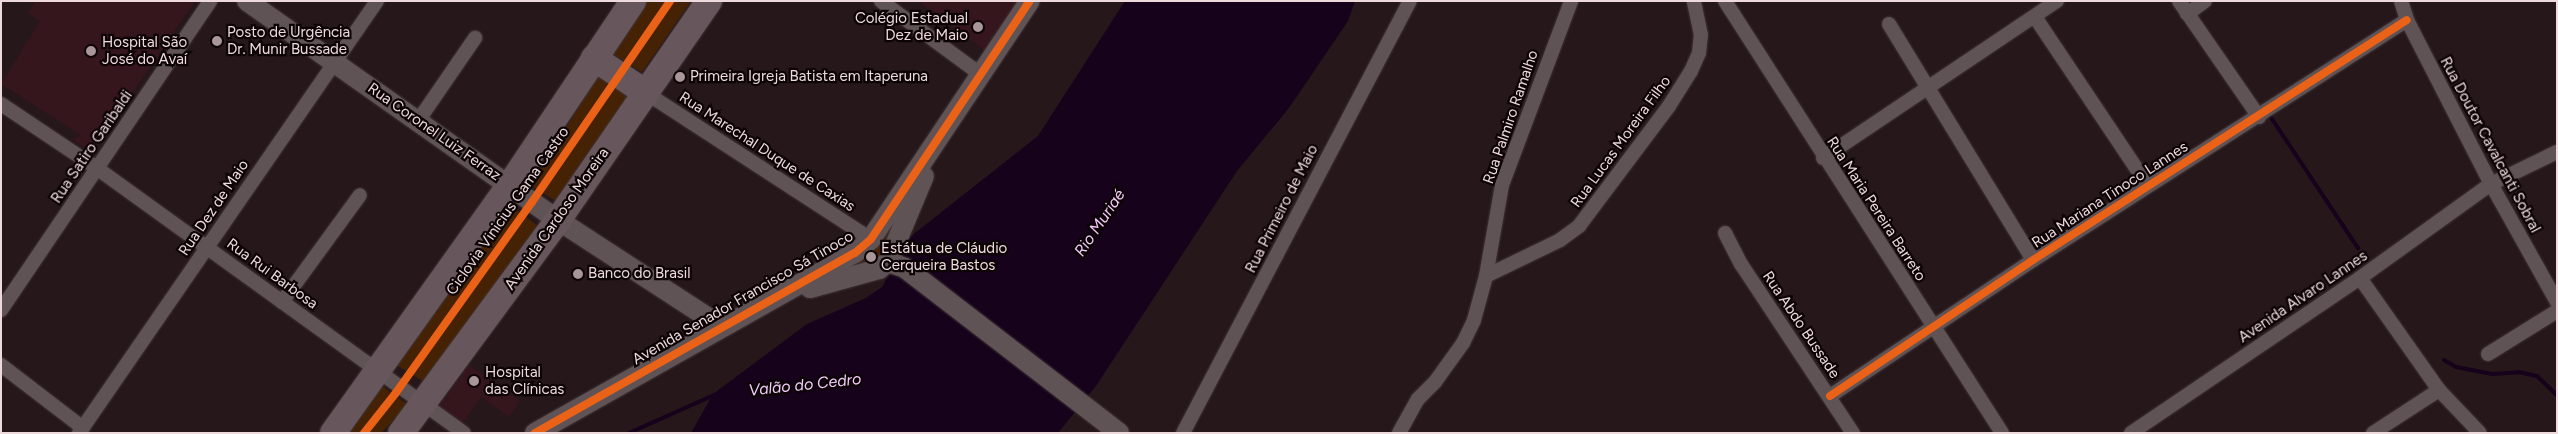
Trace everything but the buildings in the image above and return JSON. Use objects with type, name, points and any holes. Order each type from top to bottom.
[{"type":"highway","points":[[332,433],[510,185],[633,1]]},
{"type":"highway","name":"Avenida Cardoso Moreira","points":[[401,433],[558,220],[709,1]]},
{"type":"highway","points":[[594,58],[646,93]]},
{"type":"street","name":"Rua Satiro Garibaldi","points":[[1,310],[210,1]]},
{"type":"street","name":"Rua Coronel Luiz Ferraz","points":[[247,1],[558,220],[722,327]]},
{"type":"street","name":"Rua Dez de Maio","points":[[81,430],[377,1]]},
{"type":"street","points":[[881,1],[980,74]]},
{"type":"street","name":"Avenida Senador Francisco Sá Tinoco","points":[[535,433],[855,253],[872,239],[1030,1]]},
{"type":"street","name":"Rua Primeiro de Maio","points":[[1183,433],[1410,1]]},
{"type":"street","name":"Rua Palmiro Ramalho","points":[[1486,276],[1502,185],[1571,1]]},
{"type":"street","name":"Rua Lucas Moreira Filho","points":[[1486,276],[1571,233],[1607,192],[1691,71],[1701,35],[1694,1]]},
{"type":"street","name":"Rua Maria Pereira Barreto","points":[[1725,1],[1932,328],[2002,433]]},
{"type":"street","points":[[1823,158],[2057,1]]},
{"type":"street","points":[[2179,1],[2259,117]]},
{"type":"street","points":[[2187,14],[2205,1]]},
{"type":"street","name":"Rua Doutor Cavalcanti Sobral","points":[[2401,1],[2407,20],[2491,184],[2557,302]]},
{"type":"street","points":[[2035,16],[2148,186]]},
{"type":"street","name":"Rua Mariana Tinoco Lannes","points":[[1830,396],[2033,260],[2259,117],[2407,20]]},
{"type":"street","points":[[1889,24],[2033,260]]},
{"type":"street","points":[[418,121],[474,38]]},
{"type":"street","name":"Rua Marechal Duque de Caxias","points":[[646,93],[872,239]]},
{"type":"street","name":"Rua Rui Barbosa","points":[[1,104],[98,169],[208,247],[464,433]]},
{"type":"street","points":[[896,265],[932,150]]},
{"type":"street","name":"Avenida Alvaro Lannes","points":[[2131,433],[2360,278],[2491,184],[2556,152]]},
{"type":"street","points":[[282,302],[360,195]]},
{"type":"street","name":"Rua Abdo Bussade","points":[[1725,233],[1755,287],[1830,396],[1853,433]]},
{"type":"street","points":[[778,296],[896,265]]},
{"type":"street","points":[[896,265],[1119,433]]},
{"type":"street","points":[[1399,433],[1418,399],[1435,382],[1463,343],[1474,320],[1486,276]]},
{"type":"street","points":[[2360,278],[2439,390],[2480,433]]},
{"type":"street","points":[[2488,354],[2557,311]]},
{"type":"street","points":[[1,365],[81,430]]},
{"type":"street","points":[[2373,433],[2439,390]]},
{"type":"shaded area","name":"Hospital São José do Avaí","points":[[35,1],[195,1],[91,153],[73,140],[81,135],[1,84],[40,21],[28,13]]},
{"type":"shaded area","points":[[642,1],[691,1],[642,72],[608,51]]},
{"type":"shaded area","name":"Colégio Estadual Dez de Maio","points":[[918,1],[1021,1],[987,52]]},
{"type":"shaded area","points":[[600,73],[631,92],[561,204],[530,185]]},
{"type":"shaded area","points":[[911,192],[885,252],[875,262],[814,281]]},
{"type":"shaded area","points":[[506,201],[539,227],[426,383],[395,364]]},
{"type":"shaded area","name":"Hospital das Clínicas","points":[[469,365],[520,401],[509,417],[481,397],[459,428],[436,411]]},
{"type":"shaded area","points":[[378,383],[408,405],[381,433],[342,433]]},
{"type":"water","name":"Rio Muriaé","points":[[1125,1],[1355,1],[1348,21],[1289,108],[1237,171],[1096,386],[1058,433],[691,433],[713,394],[807,324],[866,298],[882,287],[910,237],[1038,136]]},
{"type":"waterway","points":[[2270,116],[2358,248]]},
{"type":"waterway","points":[[2444,360],[2456,367],[2493,374],[2519,372],[2537,376],[2557,395]]},
{"type":"waterway","name":"Valão do Cedro","points":[[629,433],[716,394]]},
{"type":"cycle path","name":"Ciclovia Vinicius Gama Castro","points":[[364,433],[395,394],[532,202],[670,1]]},
{"type":"cycle path","points":[[535,433],[855,253],[871,239],[1030,1]]},
{"type":"cycle path","points":[[1830,396],[2033,260],[2407,20]]},
{"type":"place","name":"Colégio Estadual Dez de Maio","points":[[978,27]]},
{"type":"place","name":"Posto de Urgência Dr. Munir Bussade","points":[[217,41]]},
{"type":"place","name":"Hospital São José do Avaí","points":[[91,51]]},
{"type":"place","name":"Primeira Igreja Batista em Itaperuna","points":[[680,77]]},
{"type":"place","name":"Estátua de Cláudio Cerqueira Bastos","points":[[871,257]]},
{"type":"place","name":"Banco do Brasil","points":[[578,274]]},
{"type":"place","name":"Hospital das Clínicas","points":[[474,381]]}]
